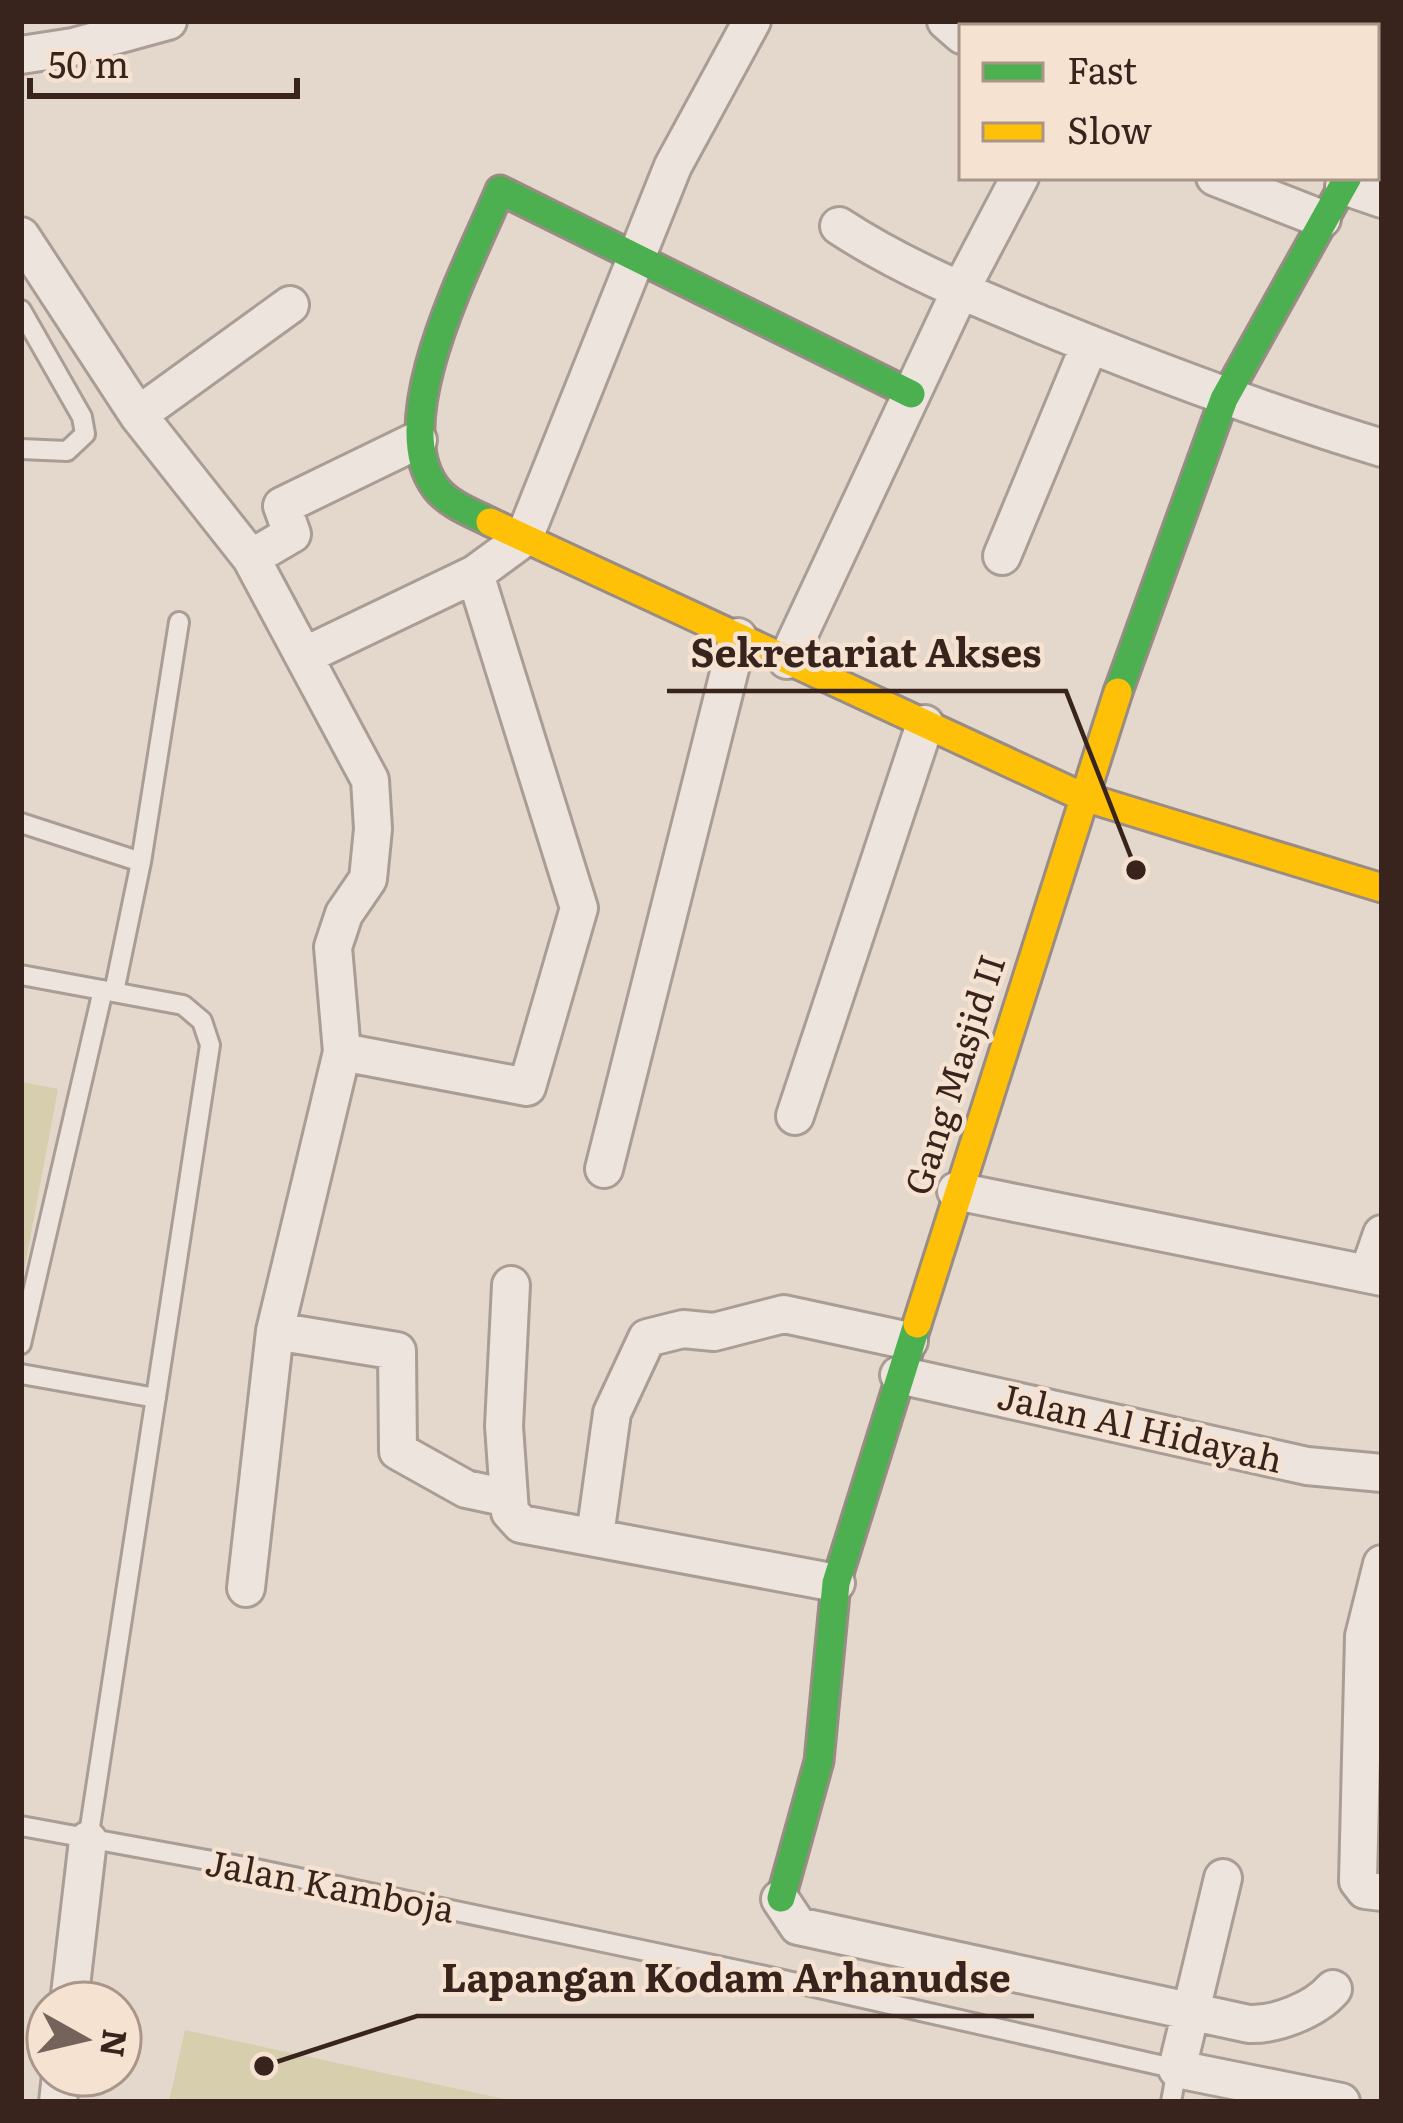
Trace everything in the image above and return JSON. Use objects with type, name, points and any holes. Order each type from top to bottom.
[{"type":"street","points":[[21,55],[72,34],[168,21]]},
{"type":"street","points":[[304,656],[475,574],[524,538],[673,166],[752,21]]},
{"type":"street","points":[[787,660],[960,291],[1019,180]]},
{"type":"street","points":[[1223,180],[1322,219]]},
{"type":"street","points":[[1346,181],[1382,200]]},
{"type":"street","name":"Gang Masjid II","points":[[781,1898],[819,1761],[836,1583],[1081,796],[1224,399],[1346,181]]},
{"type":"street","points":[[911,394],[500,190],[432,366],[418,440],[422,467],[436,488],[524,538],[1081,796],[1382,888]]},
{"type":"street","points":[[839,226],[960,291],[1224,399],[1382,448]]},
{"type":"street","points":[[21,236],[137,415],[251,558],[370,780],[374,829],[368,879],[344,914],[333,947],[342,1052],[275,1331],[246,1588]]},
{"type":"street","points":[[137,415],[290,305]]},
{"type":"street","points":[[1002,556],[1090,344]]},
{"type":"street","points":[[251,558],[292,534],[282,506],[418,440]]},
{"type":"street","points":[[342,1052],[527,1088],[579,908],[475,574]]},
{"type":"street","points":[[604,1169],[739,637]]},
{"type":"street","points":[[795,1116],[925,724]]},
{"type":"street","points":[[956,1191],[1375,1276],[1382,1234]]},
{"type":"street","points":[[511,1285],[505,1426],[508,1498],[510,1512],[521,1524],[836,1583]]},
{"type":"street","name":"Jalan Al Hidayah","points":[[595,1536],[612,1413],[646,1338],[683,1329],[714,1332],[784,1314],[904,1358],[1307,1466],[1382,1473]]},
{"type":"street","points":[[275,1331],[397,1351],[398,1451],[466,1489],[508,1498]]},
{"type":"street","points":[[1382,1564],[1364,1636],[1358,1881],[1365,1890],[1382,1892]]},
{"type":"street","points":[[72,1979],[88,1840]]},
{"type":"street","points":[[1174,2086],[1222,1878]]},
{"type":"street","points":[[781,1898],[798,1926],[1263,2024],[1310,2007],[1333,1989]]},
{"type":"street","name":"Jalan Kamboja","points":[[1174,2086],[1341,2102]]},
{"type":"lane","points":[[21,310],[82,417],[85,434],[67,451],[21,449]]},
{"type":"lane","points":[[21,1343],[141,862],[179,622]]},
{"type":"lane","points":[[21,823],[141,862]]},
{"type":"lane","points":[[21,975],[183,1005],[202,1021],[210,1045],[88,1840]]},
{"type":"lane","points":[[21,1374],[156,1398]]},
{"type":"lane","name":"Jalan Kamboja","points":[[21,1826],[251,1868],[702,1962],[1174,2086]]},
{"type":"shaded area","points":[[21,1082],[58,1089],[21,1287]]},
{"type":"shaded area","points":[[185,2030],[518,2102],[169,2102]]},
{"type":"traffic: fast","points":[[1118,692],[1224,399],[1346,180]]},
{"type":"traffic: fast","points":[[490,522],[436,488],[423,458],[420,422],[438,339],[500,190],[911,394]]},
{"type":"traffic: fast","points":[[781,1898],[819,1761],[836,1583],[917,1324]]},
{"type":"traffic: slow","points":[[490,522],[1081,796],[1382,888]]},
{"type":"traffic: slow","points":[[917,1324],[1118,692]]},
{"type":"place","name":"Sekretariat Akses","points":[[1136,870]]},
{"type":"place","name":"Lapangan Kodam Arhanudse","points":[[264,2066]]}]
